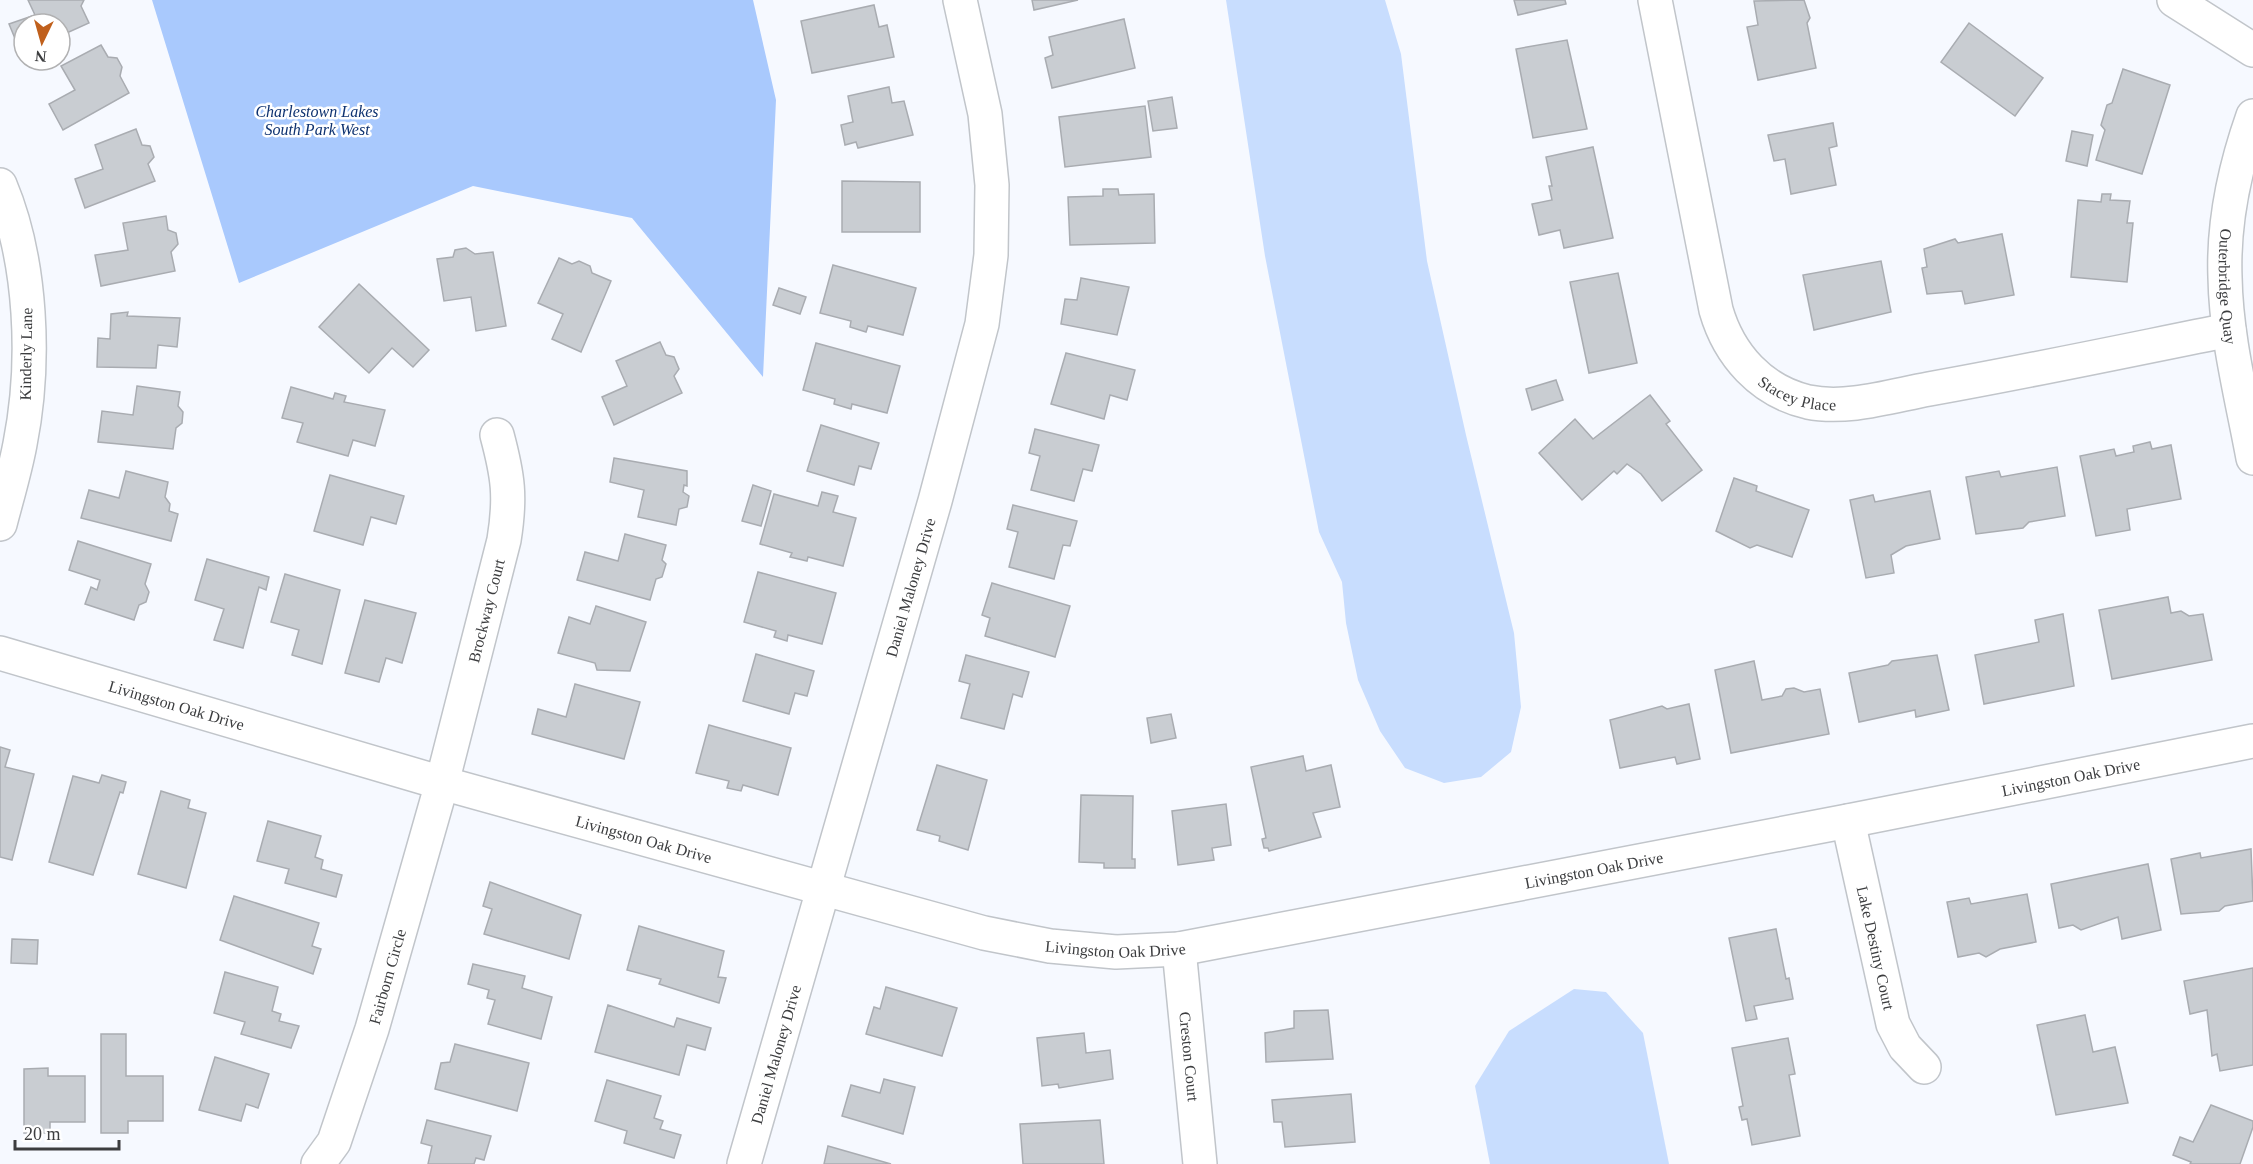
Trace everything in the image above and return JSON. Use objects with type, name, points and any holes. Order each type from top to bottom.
[{"type":"street","name":"Daniel Maloney Drive","points":[[744,1164],[935,501],[982,324],[991,255],[992,185],[985,114],[960,0]]},
{"type":"street","name":"Stacey Place","points":[[1655,0],[1721,329],[1737,356],[1758,378],[1785,395],[1809,402],[1840,405],[1976,381],[2229,330]]},
{"type":"street","points":[[2174,0],[2253,50]]},
{"type":"street","name":"Outerbridge Quay","points":[[2253,116],[2239,156],[2228,216],[2225,276],[2229,330],[2253,458]]},
{"type":"street","name":"Kinderly Lane","points":[[0,185],[20,254],[29,317],[29,381],[20,444],[0,524]]},
{"type":"street","name":"Brockway Court","points":[[442,783],[504,540],[509,509],[507,472],[497,435]]},
{"type":"street","name":"Livingston Oak Drive","points":[[0,653],[442,783],[984,933],[1050,946],[1116,952],[1179,949],[2253,741]]},
{"type":"street","name":"Fairborn Circle","points":[[318,1164],[334,1142],[372,1029],[442,783]]},
{"type":"street","name":"Lake Destiny Court","points":[[1848,821],[1893,1024],[1905,1047],[1924,1067]]},
{"type":"street","name":"Creston Court","points":[[1179,949],[1200,1164]]},
{"type":"green space","name":"Charlestown Lakes South Park West","points":[[152,0],[753,0],[776,100],[763,377],[632,218],[473,186],[239,283]]},
{"type":"shaded area","points":[[1226,0],[1385,0],[1401,54],[1427,261],[1514,633],[1521,707],[1511,752],[1481,777],[1444,783],[1405,768],[1380,731],[1358,680],[1346,623],[1342,582],[1319,532],[1265,256]]},
{"type":"shaded area","points":[[1574,989],[1606,992],[1643,1033],[1669,1164],[1490,1164],[1475,1086],[1509,1031]]},
{"type":"building","points":[[28,0],[84,0],[81,6],[89,23],[72,31],[72,12],[34,12]]},
{"type":"building","points":[[1032,0],[1078,0],[1034,10]]},
{"type":"building","points":[[1514,0],[1565,0],[1566,4],[1518,15]]},
{"type":"building","points":[[1804,0],[1810,18],[1807,23],[1816,68],[1758,80],[1747,27],[1758,25],[1754,1]]},
{"type":"building","points":[[874,5],[879,27],[887,25],[894,57],[812,73],[801,21]]},
{"type":"building","points":[[1124,19],[1135,68],[1052,88],[1045,58],[1053,55],[1049,37]]},
{"type":"building","points":[[1969,23],[2043,78],[2015,116],[1941,62]]},
{"type":"building","points":[[1567,40],[1587,129],[1533,138],[1516,49]]},
{"type":"building","points":[[101,45],[108,57],[117,58],[122,67],[120,76],[129,93],[63,130],[49,104],[75,90],[64,72],[72,72],[72,60]]},
{"type":"building","points":[[2123,69],[2170,85],[2142,174],[2096,160],[2105,130],[2101,125],[2107,105],[2112,103]]},
{"type":"building","points":[[889,87],[892,103],[904,101],[913,135],[858,148],[856,142],[845,145],[841,125],[853,122],[848,96]]},
{"type":"building","points":[[1172,97],[1177,128],[1153,131],[1148,101]]},
{"type":"building","points":[[1145,106],[1151,157],[1065,167],[1059,117]]},
{"type":"building","points":[[1833,123],[1837,146],[1829,148],[1836,185],[1791,194],[1785,159],[1774,161],[1768,135]]},
{"type":"building","points":[[136,129],[142,145],[150,146],[154,157],[148,164],[155,181],[85,208],[75,179],[103,169],[95,145]]},
{"type":"building","points":[[2072,131],[2093,135],[2087,166],[2066,161]]},
{"type":"building","points":[[1593,147],[1613,238],[1564,248],[1560,230],[1539,235],[1532,204],[1552,200],[1549,186],[1552,186],[1546,157]]},
{"type":"building","points":[[842,181],[920,182],[920,232],[842,232]]},
{"type":"building","points":[[1103,189],[1118,189],[1119,195],[1154,194],[1155,243],[1070,245],[1068,197],[1103,196]]},
{"type":"building","points":[[2102,194],[2111,194],[2110,200],[2130,201],[2127,223],[2133,223],[2127,282],[2071,277],[2078,200],[2101,202]]},
{"type":"building","points":[[166,216],[168,230],[176,233],[178,244],[171,252],[175,271],[101,286],[95,255],[128,250],[123,223]]},
{"type":"building","points":[[2002,234],[2014,295],[1965,304],[1962,291],[1927,294],[1922,268],[1927,267],[1924,249],[1955,239],[1958,243]]},
{"type":"building","points":[[466,248],[475,254],[493,252],[506,326],[476,331],[471,297],[444,301],[437,259],[453,257],[455,250]]},
{"type":"building","points":[[559,258],[572,264],[579,261],[590,266],[592,273],[611,281],[581,352],[552,339],[563,314],[538,303]]},
{"type":"building","points":[[1881,261],[1891,312],[1814,330],[1803,275]]},
{"type":"building","points":[[833,265],[916,288],[903,335],[868,326],[866,332],[850,327],[851,321],[820,313]]},
{"type":"building","points":[[1618,273],[1637,363],[1589,373],[1570,282]]},
{"type":"building","points":[[1081,278],[1129,287],[1117,335],[1061,324],[1065,299],[1077,300]]},
{"type":"building","points":[[359,284],[429,350],[413,367],[392,348],[369,373],[319,327]]},
{"type":"building","points":[[779,288],[806,297],[800,314],[773,305]]},
{"type":"building","points":[[128,312],[127,316],[180,318],[177,347],[158,345],[156,368],[97,367],[98,338],[110,339],[111,314]]},
{"type":"building","points":[[660,342],[666,355],[674,357],[679,369],[674,376],[682,393],[614,425],[602,397],[627,386],[616,361]]},
{"type":"building","points":[[816,343],[900,366],[887,413],[852,404],[851,409],[834,404],[835,399],[803,390]]},
{"type":"building","points":[[1066,353],[1135,370],[1127,400],[1110,395],[1104,419],[1051,404]]},
{"type":"building","points":[[1556,380],[1563,400],[1532,410],[1526,389]]},
{"type":"building","points":[[137,386],[180,392],[178,406],[183,412],[182,423],[176,428],[173,449],[98,442],[102,411],[133,415]]},
{"type":"building","points":[[291,387],[333,399],[335,393],[346,396],[344,402],[385,410],[375,446],[353,440],[348,456],[297,442],[303,423],[282,418]]},
{"type":"building","points":[[1650,395],[1670,421],[1666,424],[1702,470],[1662,501],[1641,474],[1627,464],[1617,474],[1614,471],[1582,500],[1539,453],[1575,419],[1593,439]]},
{"type":"building","points":[[821,425],[879,443],[871,469],[859,466],[854,485],[807,471]]},
{"type":"building","points":[[1035,429],[1099,445],[1092,471],[1083,469],[1074,501],[1031,490],[1040,456],[1029,453]]},
{"type":"building","points":[[2150,442],[2152,449],[2171,445],[2181,499],[2127,509],[2130,530],[2096,536],[2080,456],[2114,449],[2116,456],[2134,452],[2133,446]]},
{"type":"building","points":[[614,458],[687,471],[687,486],[684,485],[683,492],[689,496],[687,507],[679,509],[676,525],[638,517],[644,490],[610,482]]},
{"type":"building","points":[[2057,467],[2065,516],[2029,522],[2023,528],[1976,534],[1966,477],[1999,471],[2001,477]]},
{"type":"building","points":[[126,471],[168,482],[165,497],[170,504],[169,511],[178,514],[171,541],[81,518],[89,490],[119,498]]},
{"type":"building","points":[[330,475],[404,496],[396,524],[371,517],[363,545],[314,531]]},
{"type":"building","points":[[1734,478],[1757,486],[1756,491],[1809,510],[1792,557],[1757,545],[1750,548],[1716,531]]},
{"type":"building","points":[[753,485],[771,491],[761,526],[742,521]]},
{"type":"building","points":[[1930,491],[1940,539],[1906,546],[1891,555],[1894,573],[1866,578],[1850,500],[1873,495],[1875,502]]},
{"type":"building","points":[[822,492],[838,496],[833,512],[856,518],[843,566],[808,557],[807,561],[790,557],[792,553],[760,544],[774,494],[818,506]]},
{"type":"building","points":[[1013,505],[1077,521],[1070,546],[1063,545],[1054,579],[1009,567],[1018,532],[1007,529]]},
{"type":"building","points":[[625,534],[666,545],[662,560],[666,564],[662,577],[656,579],[650,600],[577,580],[585,552],[618,561]]},
{"type":"building","points":[[78,541],[151,564],[145,584],[149,592],[146,602],[139,605],[134,620],[85,604],[91,587],[97,590],[100,580],[69,570]]},
{"type":"building","points":[[207,559],[269,577],[266,590],[259,587],[243,648],[214,640],[224,609],[195,600]]},
{"type":"building","points":[[758,572],[836,593],[822,644],[788,635],[787,641],[774,637],[776,631],[744,622]]},
{"type":"building","points":[[285,574],[340,590],[322,664],[292,655],[299,630],[271,622]]},
{"type":"building","points":[[992,583],[1070,606],[1055,657],[985,636],[990,618],[982,615]]},
{"type":"building","points":[[2168,597],[2171,613],[2181,611],[2189,616],[2203,614],[2212,660],[2112,679],[2099,610]]},
{"type":"building","points":[[365,600],[416,613],[402,663],[386,658],[379,682],[345,673]]},
{"type":"building","points":[[596,606],[646,622],[630,671],[597,670],[595,663],[558,653],[569,617],[590,624]]},
{"type":"building","points":[[2063,614],[2074,686],[1984,704],[1975,655],[2039,642],[2035,620]]},
{"type":"building","points":[[756,654],[814,671],[807,696],[795,693],[789,714],[743,701]]},
{"type":"building","points":[[966,655],[1029,672],[1022,697],[1013,694],[1004,729],[961,718],[970,684],[959,681]]},
{"type":"building","points":[[1937,655],[1949,710],[1916,717],[1915,710],[1859,722],[1849,673],[1888,665],[1892,661]]},
{"type":"building","points":[[1754,661],[1762,700],[1782,696],[1786,689],[1794,688],[1804,692],[1820,689],[1829,734],[1731,753],[1715,670]]},
{"type":"building","points":[[575,684],[640,702],[624,759],[532,734],[538,709],[566,717]]},
{"type":"building","points":[[1689,704],[1700,759],[1677,764],[1675,757],[1620,768],[1610,720],[1662,706],[1667,709]]},
{"type":"building","points":[[1171,714],[1176,738],[1151,743],[1147,718]]},
{"type":"building","points":[[709,725],[791,748],[778,795],[743,785],[741,791],[727,788],[729,781],[696,773]]},
{"type":"building","points":[[0,747],[10,750],[5,767],[34,774],[12,860],[0,857]]},
{"type":"building","points":[[1303,756],[1306,771],[1331,765],[1340,807],[1313,813],[1321,837],[1269,851],[1268,848],[1264,848],[1262,839],[1266,838],[1251,767]]},
{"type":"building","points":[[937,765],[987,780],[968,850],[939,841],[940,836],[917,830]]},
{"type":"building","points":[[102,775],[126,782],[123,793],[120,792],[93,875],[49,862],[73,776],[99,783]]},
{"type":"building","points":[[161,791],[190,800],[188,808],[206,813],[186,888],[138,874]]},
{"type":"building","points":[[1081,795],[1133,796],[1132,859],[1135,859],[1135,868],[1104,868],[1104,863],[1079,862]]},
{"type":"building","points":[[1226,804],[1231,845],[1212,848],[1214,860],[1178,865],[1172,811]]},
{"type":"building","points":[[268,821],[321,836],[315,857],[323,860],[321,869],[342,875],[336,897],[285,883],[289,869],[257,861]]},
{"type":"building","points":[[2251,849],[2253,901],[2225,906],[2219,911],[2181,914],[2171,859],[2200,853],[2201,858]]},
{"type":"building","points":[[2148,864],[2161,930],[2122,939],[2118,917],[2081,930],[2073,925],[2059,928],[2051,884]]},
{"type":"building","points":[[490,882],[581,915],[569,959],[484,934],[492,909],[483,906]]},
{"type":"building","points":[[2027,894],[2036,942],[2000,949],[1986,957],[1979,953],[1958,957],[1947,902],[1969,898],[1971,904]]},
{"type":"building","points":[[234,896],[319,923],[312,946],[321,949],[313,974],[220,940]]},
{"type":"building","points":[[639,926],[724,951],[718,977],[726,978],[719,1003],[659,984],[661,979],[627,970]]},
{"type":"building","points":[[1776,929],[1786,979],[1789,978],[1793,999],[1754,1006],[1757,1019],[1746,1021],[1729,938]]},
{"type":"building","points":[[12,939],[38,940],[37,964],[11,963]]},
{"type":"building","points":[[473,964],[525,976],[522,988],[552,997],[541,1039],[488,1024],[495,1000],[487,998],[489,990],[468,984]]},
{"type":"building","points":[[2253,968],[2253,1065],[2220,1071],[2217,1054],[2212,1056],[2207,1010],[2190,1014],[2184,981]]},
{"type":"building","points":[[225,972],[278,987],[272,1011],[281,1014],[279,1021],[299,1026],[291,1048],[241,1034],[245,1022],[214,1013]]},
{"type":"building","points":[[886,987],[957,1008],[942,1056],[866,1034],[874,1007],[880,1009]]},
{"type":"building","points":[[608,1005],[674,1027],[677,1018],[711,1028],[705,1050],[687,1045],[679,1075],[595,1052]]},
{"type":"building","points":[[1328,1010],[1333,1059],[1266,1062],[1265,1033],[1294,1028],[1294,1011]]},
{"type":"building","points":[[2085,1015],[2093,1052],[2115,1047],[2128,1103],[2056,1115],[2037,1025]]},
{"type":"building","points":[[1084,1033],[1086,1053],[1110,1050],[1113,1079],[1059,1088],[1058,1084],[1042,1086],[1037,1038]]},
{"type":"building","points":[[101,1034],[126,1034],[126,1076],[163,1076],[163,1121],[128,1121],[128,1133],[101,1133]]},
{"type":"building","points":[[1788,1038],[1795,1074],[1789,1075],[1800,1136],[1752,1145],[1747,1119],[1742,1120],[1739,1107],[1743,1106],[1732,1048]]},
{"type":"building","points":[[455,1044],[529,1063],[517,1111],[435,1089],[441,1063],[450,1062]]},
{"type":"building","points":[[215,1057],[269,1074],[258,1108],[246,1104],[241,1121],[199,1110]]},
{"type":"building","points":[[48,1068],[48,1076],[85,1076],[85,1122],[50,1122],[50,1133],[24,1133],[24,1069]]},
{"type":"building","points":[[884,1079],[915,1087],[903,1134],[842,1116],[851,1085],[880,1093]]},
{"type":"building","points":[[607,1080],[661,1096],[654,1118],[663,1121],[660,1129],[681,1135],[674,1158],[624,1143],[627,1131],[595,1121]]},
{"type":"building","points":[[1351,1094],[1355,1142],[1285,1147],[1282,1122],[1274,1122],[1272,1100]]},
{"type":"building","points":[[2211,1105],[2253,1121],[2240,1164],[2190,1164],[2191,1162],[2173,1155],[2180,1137],[2193,1142]]},
{"type":"building","points":[[427,1120],[491,1136],[484,1160],[476,1158],[474,1164],[428,1164],[432,1146],[421,1143]]},
{"type":"building","points":[[1100,1120],[1104,1164],[1023,1164],[1020,1124]]},
{"type":"building","points":[[828,1146],[891,1164],[824,1164]]}]
